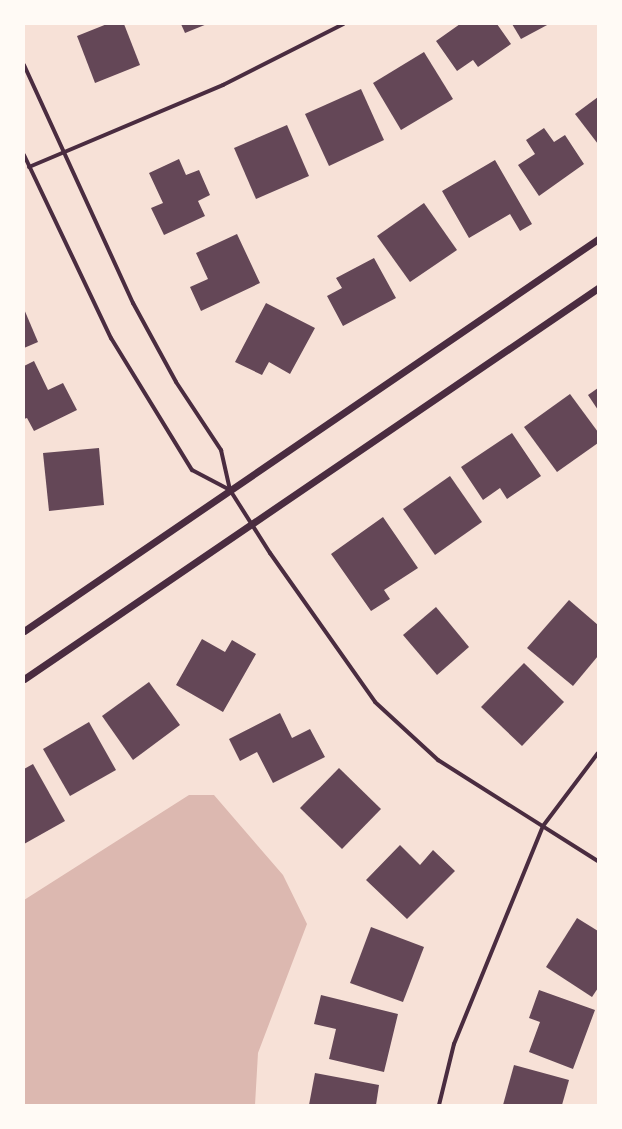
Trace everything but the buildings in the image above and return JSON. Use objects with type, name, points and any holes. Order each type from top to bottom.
[{"type":"street","points":[[29,167],[224,85],[342,24]]},
{"type":"street","points":[[24,66],[137,310],[176,382],[221,450],[230,490],[252,525],[375,702],[438,760],[598,861]]},
{"type":"street","points":[[24,154],[112,338],[192,470],[230,490]]},
{"type":"street","points":[[24,631],[598,239]]},
{"type":"street","points":[[24,680],[598,288]]},
{"type":"street","points":[[439,1105],[454,1044],[543,826],[598,753]]},
{"type":"shaded area","points":[[189,795],[214,795],[283,875],[307,924],[258,1053],[255,1105],[24,1105],[24,900]]}]
